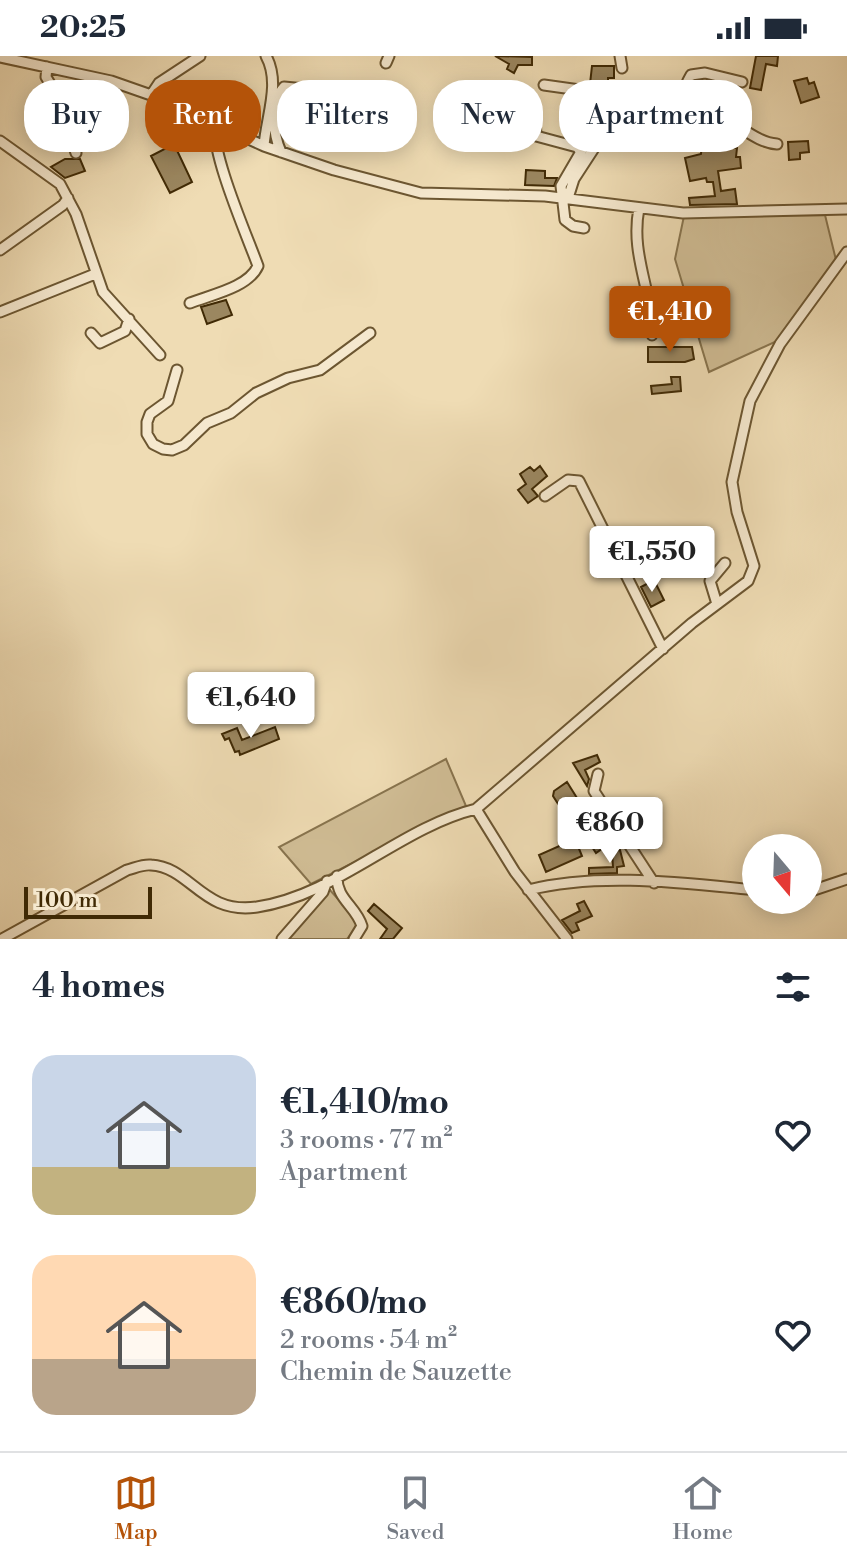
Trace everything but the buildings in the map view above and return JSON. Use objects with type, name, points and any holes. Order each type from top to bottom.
[{"type":"street","points":[[164,80],[200,56]]},
{"type":"street","points":[[264,146],[273,84],[266,56]]},
{"type":"street","points":[[620,56],[622,68]]},
{"type":"street","points":[[0,57],[111,81],[145,93]]},
{"type":"street","points":[[47,67],[46,77],[58,97],[76,153]]},
{"type":"street","points":[[688,80],[691,75],[705,73],[734,80]]},
{"type":"street","points":[[544,85],[559,87]]},
{"type":"street","points":[[277,107],[274,127],[277,138]]},
{"type":"street","points":[[752,133],[763,143],[777,144]]},
{"type":"street","points":[[0,141],[60,184],[103,292],[160,355]]},
{"type":"street","points":[[261,145],[277,151]]},
{"type":"street","points":[[190,303],[245,281],[254,275],[258,266],[218,152]]},
{"type":"street","points":[[281,152],[421,193],[564,198],[683,213],[847,209]]},
{"type":"street","points":[[581,152],[561,186],[565,220],[573,226],[584,228]]},
{"type":"street","points":[[564,198],[592,152]]},
{"type":"street","points":[[0,250],[63,205],[68,198]]},
{"type":"street","points":[[639,208],[635,232],[651,299],[652,335]]},
{"type":"street","points":[[2,939],[127,870],[143,866],[153,865],[172,872],[205,897],[239,909],[278,901],[327,881],[452,815],[476,809],[717,604],[744,586],[754,571],[732,482],[750,401],[780,344],[847,252]]},
{"type":"street","points":[[0,312],[95,274]]},
{"type":"street","points":[[91,333],[100,343],[125,331],[129,319]]},
{"type":"street","points":[[177,370],[168,401],[150,414],[147,422],[147,434],[153,444],[172,450],[184,445],[207,423],[231,413],[256,393],[288,378],[320,370],[370,333]]},
{"type":"street","points":[[545,496],[568,480],[579,481],[663,649]]},
{"type":"street","points":[[717,604],[710,581],[725,563]]},
{"type":"street","points":[[598,774],[594,791],[654,883]]},
{"type":"street","points":[[476,809],[528,890],[567,939]]},
{"type":"street","points":[[337,876],[340,895],[359,917],[362,926],[354,939]]},
{"type":"street","points":[[822,887],[847,879]]},
{"type":"street","points":[[282,939],[323,892],[327,881]]},
{"type":"street","points":[[528,890],[547,885],[616,881],[742,889]]},
{"type":"shaded area","points":[[825,215],[836,260],[777,341],[709,372],[675,259],[684,216]]},
{"type":"shaded area","points":[[446,759],[466,806],[311,884],[279,847]]},
{"type":"shaded area","points":[[329,889],[357,920],[355,930],[347,939],[286,939]]}]
